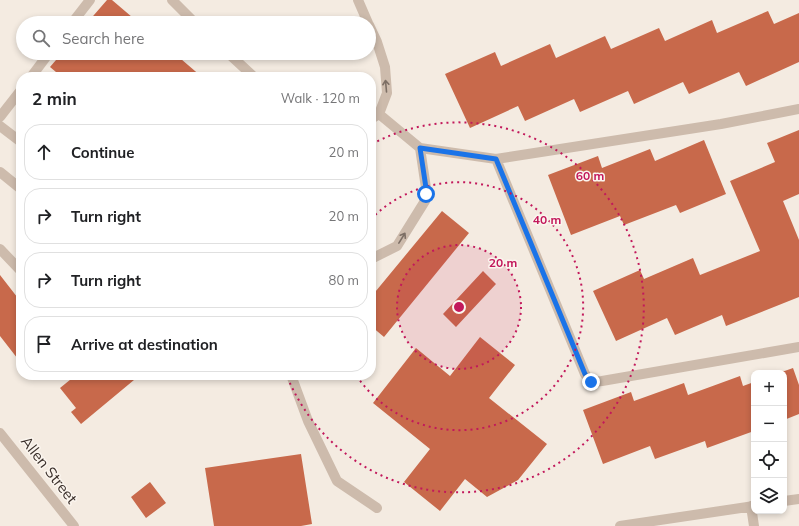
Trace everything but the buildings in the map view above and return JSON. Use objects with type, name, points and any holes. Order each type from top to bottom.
[{"type":"street","points":[[77,16],[90,0]]},
{"type":"street","points":[[172,0],[188,16]]},
{"type":"street","points":[[358,0],[365,16]]},
{"type":"street","points":[[376,40],[385,67],[387,93],[376,114]]},
{"type":"street","points":[[35,72],[44,60]]},
{"type":"street","points":[[236,60],[249,72]]},
{"type":"street","points":[[0,117],[16,96]]},
{"type":"street","points":[[376,117],[420,148],[496,159],[721,124],[799,110]]},
{"type":"street","points":[[0,126],[16,138]]},
{"type":"street","points":[[376,256],[397,246],[425,201],[426,188],[420,148]]},
{"type":"street","points":[[496,159],[585,374],[591,382],[799,347]]},
{"type":"street","points":[[0,172],[16,185]]},
{"type":"street","points":[[0,249],[16,265]]},
{"type":"street","points":[[293,380],[308,421],[337,481],[377,508]]},
{"type":"street","name":"Allen Street","points":[[0,433],[74,526]]},
{"type":"street","points":[[787,501],[799,499]]},
{"type":"street","points":[[620,526],[751,506]]},
{"type":"street","points":[[753,514],[754,526]]},
{"type":"route","points":[[426,194],[420,148],[496,159],[585,374],[591,382]]}]
